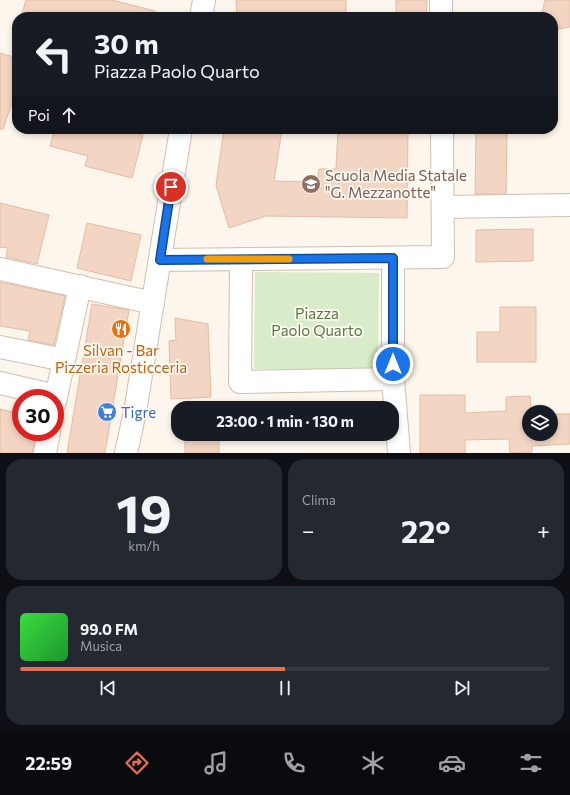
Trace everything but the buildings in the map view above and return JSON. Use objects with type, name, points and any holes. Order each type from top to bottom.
[{"type":"street","points":[[202,12],[204,0]]},
{"type":"street","points":[[441,0],[441,12]]},
{"type":"street","points":[[126,453],[135,412],[180,134]]},
{"type":"street","points":[[160,260],[443,257],[442,134]]},
{"type":"street","points":[[443,207],[570,204]]},
{"type":"street","points":[[393,258],[393,379],[399,453]]},
{"type":"street","points":[[241,259],[240,382],[393,379]]},
{"type":"street","points":[[0,269],[152,302]]},
{"type":"street","points":[[58,389],[80,286]]},
{"type":"street","points":[[0,347],[64,360]]},
{"type":"street","points":[[0,383],[21,389]]},
{"type":"street","points":[[45,453],[47,441]]},
{"type":"green space","name":"Piazza Paolo Quarto","points":[[255,272],[379,273],[378,370],[254,369]]},
{"type":"slow traffic","points":[[207,259],[289,259]]},
{"type":"place","name":"Scuola Media Statale \"G. Mezzanotte\"","points":[[311,184]]},
{"type":"place","name":"Silvan - Bar Pizzeria Rosticceria","points":[[121,329]]},
{"type":"place","name":"Tigre","points":[[107,412]]},
{"type":"route","points":[[171,187],[160,260],[393,258],[393,364]]}]
